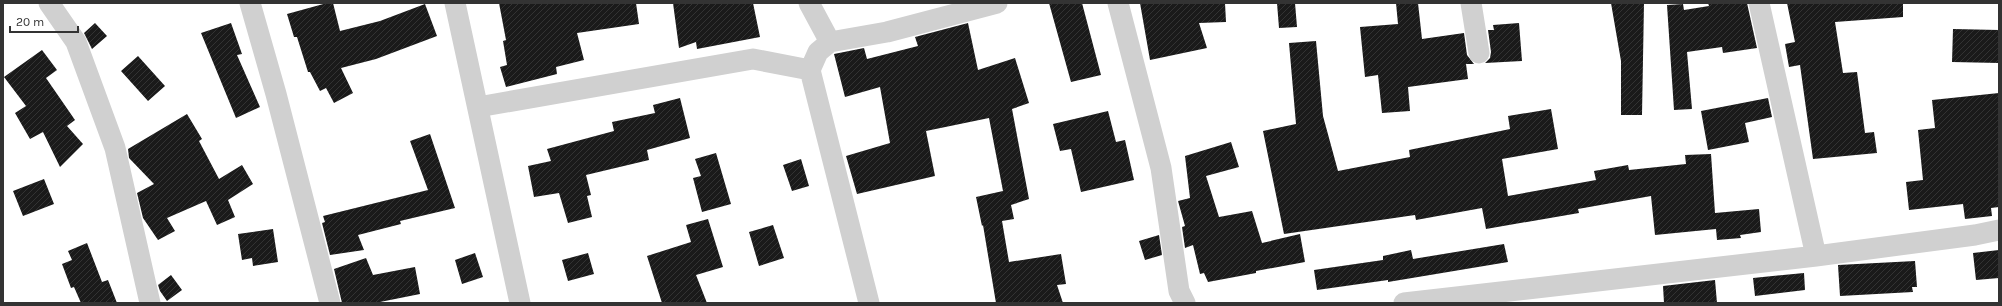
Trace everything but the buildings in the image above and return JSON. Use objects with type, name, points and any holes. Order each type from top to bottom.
[{"type":"street","points":[[49,3],[76,42],[115,148],[150,303]]},
{"type":"street","points":[[250,3],[276,94],[330,303]]},
{"type":"street","points":[[455,3],[520,303]]},
{"type":"street","points":[[809,3],[830,42]]},
{"type":"street","points":[[869,303],[810,70],[818,52],[830,42],[887,32],[997,3]]},
{"type":"street","points":[[1118,3],[1161,168],[1179,291],[1185,303]]},
{"type":"street","points":[[1471,3],[1479,53]]},
{"type":"street","points":[[1759,3],[1816,256]]},
{"type":"street","points":[[478,107],[752,59],[810,70]]},
{"type":"street","points":[[1404,303],[1816,256],[1975,235],[1999,230]]}]
